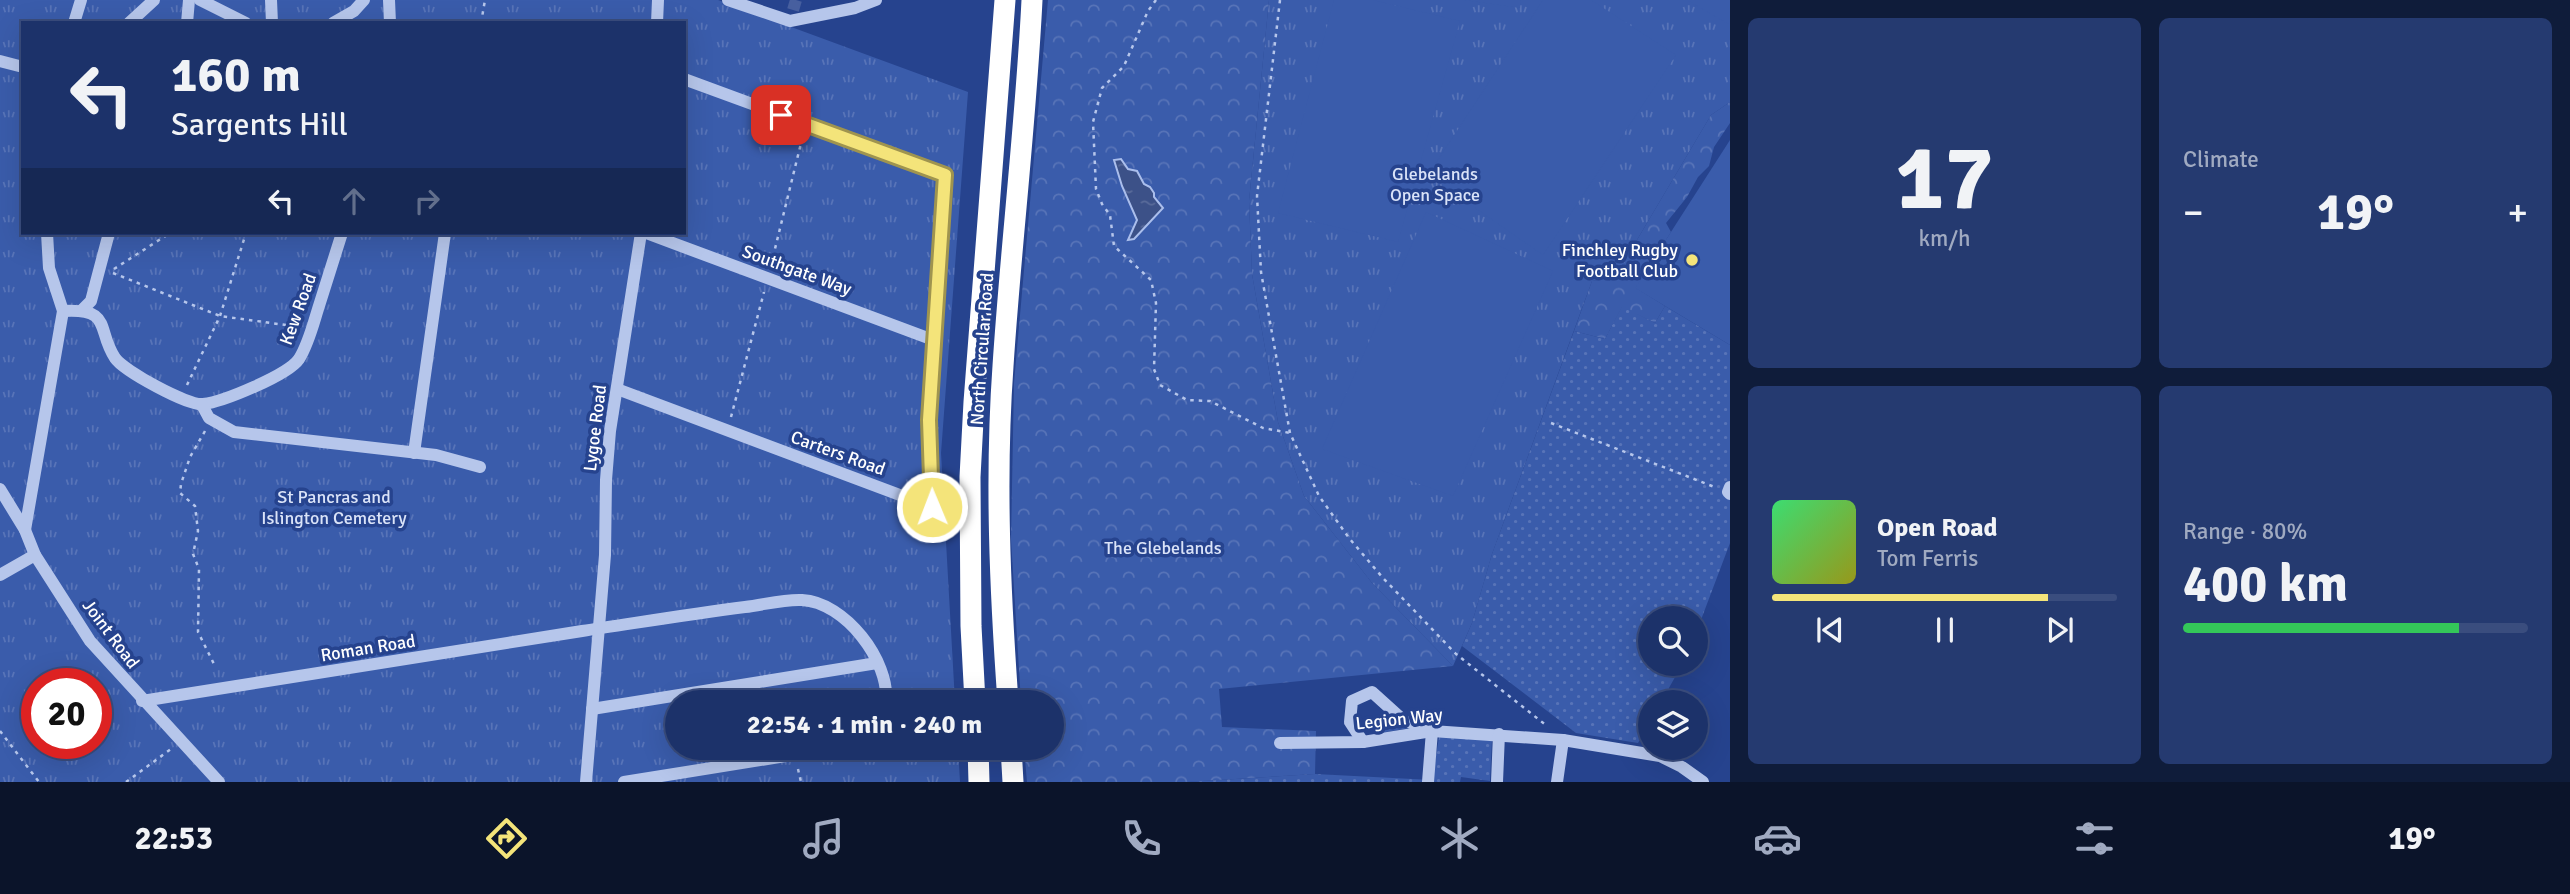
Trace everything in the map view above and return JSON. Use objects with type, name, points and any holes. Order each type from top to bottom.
[{"type":"highway","name":"North Circular Road","points":[[974,690],[970,477],[975,375],[1005,0]]},
{"type":"highway","name":"North Circular Road","points":[[1006,690],[999,543],[999,440],[1032,0]]},
{"type":"highway","points":[[978,760],[979,782]]},
{"type":"highway","points":[[1012,760],[1013,782]]},
{"type":"street","points":[[75,21],[80,0]]},
{"type":"street","points":[[131,21],[154,0]]},
{"type":"street","points":[[187,21],[188,0]]},
{"type":"street","points":[[200,0],[242,21]]},
{"type":"street","points":[[271,0],[272,21]]},
{"type":"street","points":[[336,21],[364,0]]},
{"type":"street","points":[[389,0],[390,21]]},
{"type":"street","points":[[657,21],[658,0]]},
{"type":"street","points":[[728,0],[791,15],[855,8],[876,0]]},
{"type":"street","points":[[0,61],[21,66]]},
{"type":"street","name":"Carters Road","points":[[617,389],[932,507],[929,420],[945,175],[686,80]]},
{"type":"street","points":[[25,530],[63,312],[49,268],[47,235]]},
{"type":"street","points":[[82,310],[91,301],[108,235]]},
{"type":"street","name":"Kew Road","points":[[202,405],[265,383],[298,360],[312,328],[341,235]]},
{"type":"street","points":[[414,453],[445,235]]},
{"type":"street","name":"Lygoe Road","points":[[586,782],[605,555],[610,431],[641,235]]},
{"type":"street","name":"Southgate Way","points":[[651,235],[936,341]]},
{"type":"street","points":[[63,312],[82,310],[93,315],[102,324],[115,358],[134,374],[181,398],[202,405],[209,418],[234,432],[436,455],[480,467]]},
{"type":"street","name":"Joint Road","points":[[0,489],[25,530],[35,555],[90,641],[142,701],[219,782]]},
{"type":"street","points":[[0,576],[35,555]]},
{"type":"street","name":"Roman Road","points":[[142,701],[600,628],[803,600],[838,614],[854,626],[866,641],[887,690]]},
{"type":"street","points":[[592,709],[877,663]]},
{"type":"street","points":[[1363,742],[1350,722],[1352,701],[1372,692],[1403,720],[1432,731],[1428,782]]},
{"type":"street","name":"Legion Way","points":[[1280,743],[1363,742],[1432,731],[1499,734],[1563,740],[1660,755],[1703,782]]},
{"type":"street","points":[[1497,782],[1499,734]]},
{"type":"street","points":[[1557,782],[1563,740]]},
{"type":"street","points":[[624,782],[761,760]]},
{"type":"path","points":[[481,21],[485,0]]},
{"type":"path","points":[[1280,0],[1257,196],[1261,272],[1290,433],[1319,496],[1349,538],[1383,578],[1456,654],[1563,740]]},
{"type":"path","points":[[1153,1],[1124,66],[1102,88],[1093,122],[1096,189],[1101,204],[1110,215],[1114,246],[1151,280],[1156,303],[1154,369],[1160,385],[1187,400],[1210,401],[1263,428],[1290,433]]},
{"type":"path","points":[[167,235],[110,272],[220,316],[312,328]]},
{"type":"path","points":[[181,398],[220,316],[245,235]]},
{"type":"path","points":[[209,418],[203,437],[190,457],[180,493],[195,506],[198,531],[193,554],[199,569],[198,632],[214,664]]},
{"type":"path","points":[[1551,423],[1729,491]]},
{"type":"path","points":[[0,731],[38,782]]},
{"type":"path","points":[[126,782],[181,742]]},
{"type":"green space","name":"St Pancras and Islington Cemetery","points":[[0,0],[718,0],[968,92],[941,453],[954,690],[665,690],[665,760],[959,760],[960,782],[0,782]]},
{"type":"green space","name":"The Glebelands","points":[[1048,0],[1269,0],[1249,201],[1252,274],[1278,422],[1304,496],[1372,583],[1453,666],[1219,689],[1222,727],[1316,731],[1315,774],[1186,782],[1027,782],[1025,760],[1064,760],[1064,690],[1020,690],[1011,539],[1014,383]]},
{"type":"green space","name":"Glebelands Open Space","points":[[1269,0],[1730,0],[1730,102],[1711,115],[1615,277],[1592,281],[1492,554],[1472,623],[1453,666],[1372,583],[1304,496],[1278,422],[1252,274],[1249,201]]},
{"type":"green space","points":[[1334,0],[1373,0],[1460,21],[1398,242],[1278,213]]},
{"type":"green space","points":[[1464,0],[1521,0],[1520,8]]},
{"type":"green space","points":[[1543,0],[1591,0],[1676,55],[1543,255],[1428,175]]},
{"type":"green space","points":[[1687,0],[1730,0],[1730,25]]},
{"type":"green space","points":[[1730,102],[1730,123],[1714,147],[1709,166],[1698,177],[1687,197],[1666,223],[1671,232],[1636,288],[1665,306],[1655,323],[1622,307],[1605,339],[1574,331],[1592,281],[1615,277],[1711,115]]},
{"type":"green space","name":"Finchley Rugby Football Club","points":[[1730,140],[1730,345],[1635,288]]},
{"type":"green space","points":[[1426,212],[1553,271],[1453,496],[1322,449]]},
{"type":"green space","points":[[1622,306],[1655,323],[1665,306],[1730,345],[1730,543],[1706,606],[1638,606],[1638,676],[1676,676],[1668,690],[1638,690],[1638,743],[1576,733],[1462,646],[1472,623],[1492,554],[1574,331],[1605,339]]},
{"type":"green space","points":[[1384,715],[1409,728],[1380,733],[1372,729],[1376,718]]},
{"type":"green space","points":[[1439,737],[1492,739],[1490,781],[1461,777],[1460,782],[1186,782],[1315,774],[1432,780]]},
{"type":"water","points":[[1121,159],[1128,169],[1137,171],[1163,208],[1134,239],[1128,240],[1137,220],[1114,160]]},
{"type":"tunnel","points":[[793,10],[796,0]]},
{"type":"place","name":"Finchley Rugby Football Club","points":[[1692,260]]},
{"type":"route","points":[[781,115],[945,175],[929,420],[932,507]]}]
